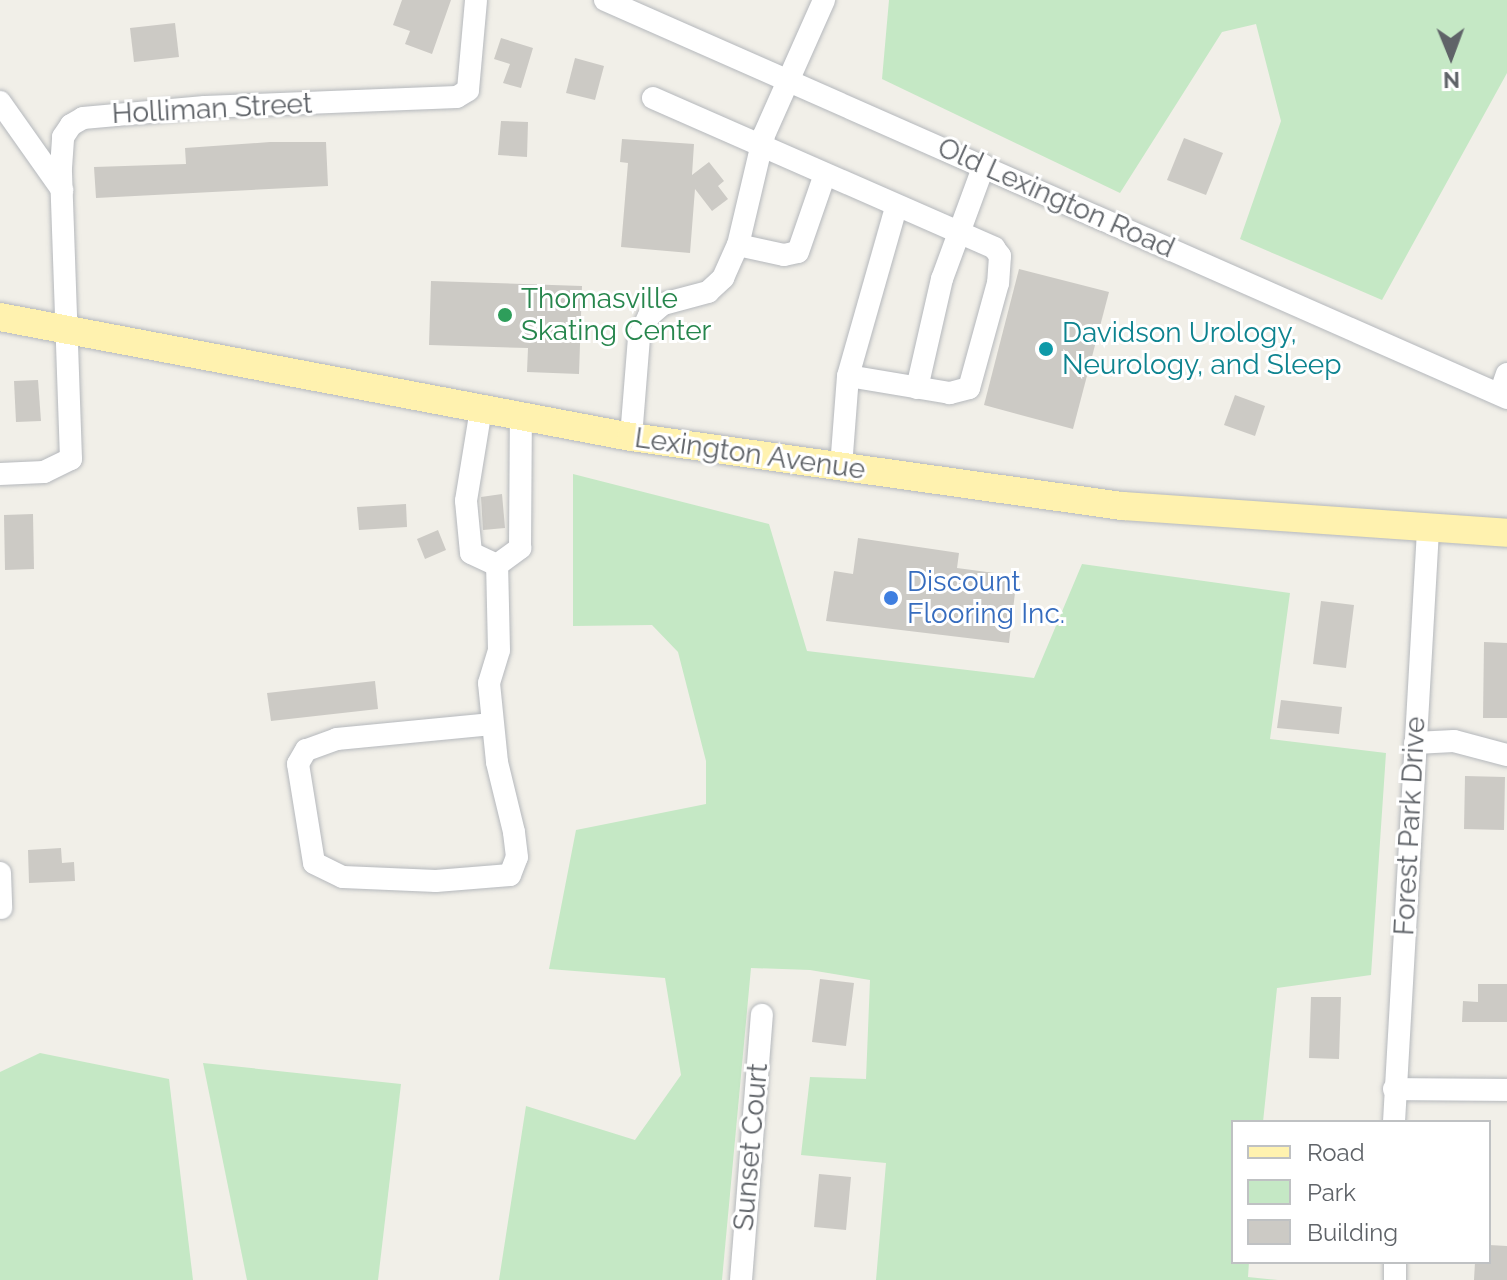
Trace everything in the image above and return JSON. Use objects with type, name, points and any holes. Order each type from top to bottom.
[{"type":"main road","name":"Lexington Avenue","points":[[0,317],[631,437],[1123,506],[1428,530],[1507,533]]},
{"type":"street","name":"Holliman Street","points":[[0,474],[44,472],[71,459],[63,137],[83,118],[205,107],[457,97],[468,90],[476,0]]},
{"type":"street","name":"Old Lexington Road","points":[[605,0],[1505,389]]},
{"type":"street","points":[[631,437],[639,337],[649,316],[663,304],[708,292],[723,278],[738,245],[761,150],[824,0]]},
{"type":"street","points":[[653,98],[761,150],[959,233],[1000,256],[986,328],[969,388],[950,393],[848,376]]},
{"type":"street","points":[[0,102],[62,190]]},
{"type":"street","points":[[917,388],[959,233],[984,165]]},
{"type":"street","points":[[738,245],[784,255],[798,252],[824,177]]},
{"type":"street","points":[[841,467],[848,376],[896,207]]},
{"type":"street","points":[[481,409],[466,501],[471,553],[497,565]]},
{"type":"street","points":[[497,565],[520,548],[521,416]]},
{"type":"street","name":"Forest Park Drive","points":[[1394,1120],[1428,530]]},
{"type":"street","points":[[492,724],[337,739],[306,750],[298,764],[314,863],[343,877],[436,881],[510,875],[517,857],[514,832],[503,800],[489,683],[499,650],[497,565]]},
{"type":"street","points":[[1415,743],[1454,741],[1507,755]]},
{"type":"street","points":[[0,873],[1,908]]},
{"type":"street","name":"Sunset Court","points":[[741,1280],[762,1015]]},
{"type":"street","points":[[1394,1089],[1507,1090]]},
{"type":"green space","points":[[889,0],[1507,0],[1507,73],[1382,300],[1240,239],[1281,121],[1256,24],[1222,32],[1120,193],[882,79]]},
{"type":"green space","points":[[573,474],[769,524],[807,651],[1034,678],[1082,564],[1290,593],[1270,739],[1386,753],[1371,975],[1277,988],[1263,1120],[1231,1120],[1231,1264],[1249,1264],[1248,1277],[1278,1280],[876,1280],[886,1163],[801,1155],[810,1077],[866,1079],[870,980],[810,970],[751,968],[722,1280],[499,1280],[526,1106],[635,1140],[681,1075],[665,978],[549,969],[576,830],[706,804],[706,761],[678,652],[652,625],[573,626]]},
{"type":"green space","points":[[40,1053],[169,1079],[193,1280],[0,1280],[0,1072]]},
{"type":"green space","points":[[203,1063],[401,1084],[378,1280],[247,1280]]},
{"type":"building","points":[[402,0],[451,0],[432,54],[405,44],[410,31],[393,25]]},
{"type":"building","points":[[175,23],[179,57],[134,62],[130,28]]},
{"type":"building","points":[[501,38],[533,48],[521,88],[503,83],[510,64],[494,59]]},
{"type":"building","points":[[575,58],[604,66],[595,100],[566,93]]},
{"type":"building","points":[[501,121],[528,122],[527,157],[498,155]]},
{"type":"building","points":[[1184,138],[1223,153],[1206,195],[1167,180]]},
{"type":"building","points":[[622,139],[694,144],[692,175],[709,162],[724,181],[718,186],[728,199],[712,211],[695,189],[690,253],[621,247],[628,163],[620,162]]},
{"type":"building","points":[[326,142],[328,186],[96,198],[94,167],[186,164],[185,148]]},
{"type":"building","name":"Davidson Urology, Neurology, and Sleep","points":[[1019,269],[1109,292],[1073,429],[984,405]]},
{"type":"building","name":"Thomasville Skating Center","points":[[431,281],[582,286],[579,374],[527,372],[528,348],[429,345]]},
{"type":"building","points":[[38,380],[41,421],[16,422],[14,381]]},
{"type":"building","points":[[1235,395],[1265,406],[1255,436],[1224,425]]},
{"type":"building","points":[[502,494],[505,528],[483,530],[481,497]]},
{"type":"building","points":[[406,504],[407,527],[359,530],[357,507]]},
{"type":"building","points":[[33,514],[34,569],[5,570],[4,515]]},
{"type":"building","points":[[438,530],[446,550],[425,559],[417,539]]},
{"type":"building","name":"Discount Flooring Inc.","points":[[858,538],[959,553],[957,568],[1017,576],[1009,643],[826,621],[834,571],[853,574]]},
{"type":"building","points":[[1321,601],[1354,605],[1346,668],[1313,664]]},
{"type":"building","points":[[1484,642],[1507,643],[1507,718],[1483,718]]},
{"type":"building","points":[[375,681],[378,709],[271,721],[267,693]]},
{"type":"building","points":[[1281,700],[1342,707],[1339,734],[1277,728]]},
{"type":"building","points":[[1465,776],[1505,777],[1504,830],[1464,829]]},
{"type":"building","points":[[61,848],[62,863],[74,862],[75,881],[29,883],[28,850]]},
{"type":"building","points":[[820,979],[854,983],[846,1046],[812,1042]]},
{"type":"building","points":[[1478,984],[1507,984],[1507,1022],[1462,1022],[1463,1001],[1478,1002]]},
{"type":"building","points":[[1311,997],[1341,997],[1339,1059],[1309,1058]]},
{"type":"building","points":[[819,1174],[851,1177],[846,1230],[814,1227]]},
{"type":"building","points":[[1491,1245],[1507,1246],[1507,1280],[1474,1280],[1475,1264],[1491,1264]]},
{"type":"place","name":"Thomasville Skating Center","points":[[505,315]]},
{"type":"place","name":"Davidson Urology, Neurology, and Sleep","points":[[1046,349]]},
{"type":"place","name":"Discount Flooring Inc.","points":[[891,598]]}]
